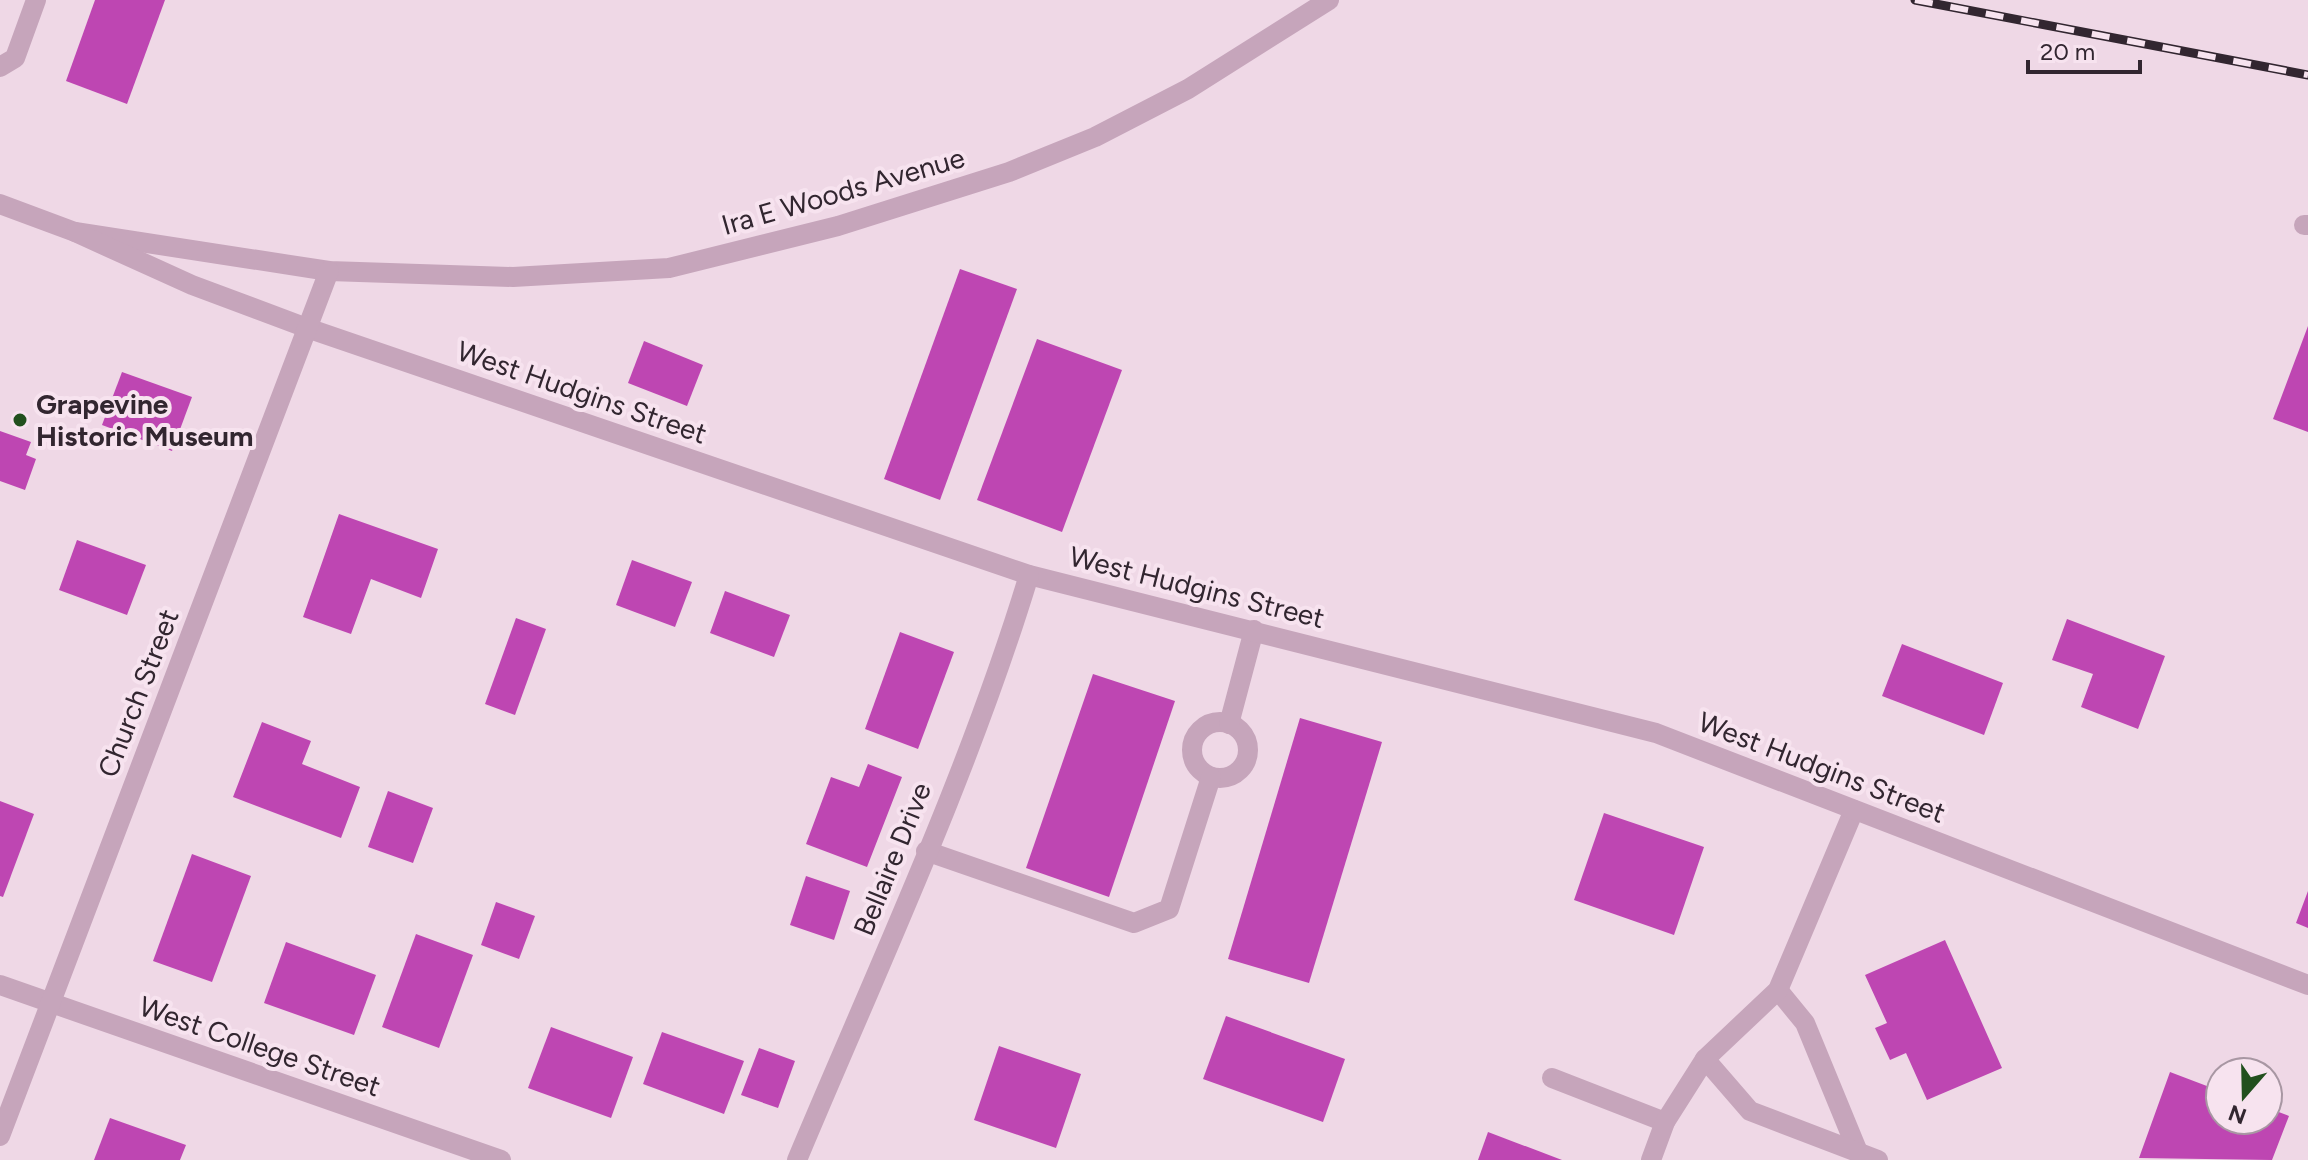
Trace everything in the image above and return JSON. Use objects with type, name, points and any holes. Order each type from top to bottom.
[{"type":"street","points":[[0,67],[15,58],[36,0]]},
{"type":"street","name":"Ira E Woods Avenue","points":[[329,271],[513,277],[669,268],[838,226],[1009,172],[1095,137],[1188,89],[1329,0]]},
{"type":"street","name":"West Hudgins Street","points":[[0,204],[75,232],[192,285],[307,328],[1029,575],[1656,733],[2308,985]]},
{"type":"street","name":"West Hudgins Street","points":[[75,232],[329,271]]},
{"type":"street","name":"Church Street","points":[[0,1136],[329,271]]},
{"type":"street","name":"Bellaire Drive","points":[[797,1160],[926,851],[1013,628],[1029,575]]},
{"type":"street","points":[[1229,724],[1254,630]]},
{"type":"street","points":[[1229,724],[1245,738],[1246,760],[1232,776],[1211,777],[1194,763],[1193,741],[1207,725],[1229,724]]},
{"type":"street","points":[[926,851],[1134,923],[1169,909],[1211,777]]},
{"type":"street","points":[[1651,1160],[1665,1122],[1705,1059],[1778,990],[1854,810]]},
{"type":"street","name":"West College Street","points":[[0,985],[501,1160]]},
{"type":"street","points":[[1778,990],[1805,1023],[1858,1152]]},
{"type":"street","points":[[1705,1059],[1750,1111],[1878,1160]]},
{"type":"street","points":[[1552,1078],[1665,1122]]},
{"type":"building","points":[[95,0],[165,0],[127,104],[66,81]]},
{"type":"building","points":[[960,269],[1017,289],[940,500],[884,479]]},
{"type":"building","points":[[2308,326],[2308,432],[2273,419]]},
{"type":"building","points":[[1037,339],[1122,370],[1062,532],[977,500]]},
{"type":"building","points":[[644,341],[703,365],[687,406],[628,383]]},
{"type":"building","points":[[122,372],[192,397],[172,451],[102,425]]},
{"type":"building","points":[[0,431],[31,442],[26,455],[36,459],[25,490],[0,481]]},
{"type":"building","points":[[339,514],[438,549],[421,598],[371,579],[351,634],[303,617]]},
{"type":"building","points":[[77,540],[146,565],[127,615],[59,590]]},
{"type":"building","points":[[632,560],[692,582],[675,627],[616,605]]},
{"type":"building","points":[[725,591],[790,615],[774,657],[710,633]]},
{"type":"building","points":[[516,618],[546,629],[515,715],[485,704]]},
{"type":"building","points":[[2067,619],[2165,656],[2138,729],[2081,707],[2093,674],[2052,660]]},
{"type":"building","points":[[900,632],[954,652],[918,749],[865,729]]},
{"type":"building","points":[[1902,644],[2003,683],[1984,735],[1882,696]]},
{"type":"building","points":[[1093,674],[1175,701],[1109,897],[1026,868]]},
{"type":"building","points":[[1300,718],[1382,742],[1309,983],[1228,959]]},
{"type":"building","points":[[262,722],[311,741],[302,764],[360,787],[341,838],[233,797]]},
{"type":"building","points":[[868,764],[902,777],[867,867],[806,844],[831,777],[859,787]]},
{"type":"building","points":[[388,791],[433,808],[413,863],[368,847]]},
{"type":"building","points":[[0,801],[34,814],[3,897],[0,896]]},
{"type":"building","points":[[1604,813],[1704,847],[1674,935],[1574,900]]},
{"type":"building","points":[[192,854],[251,876],[212,982],[153,961]]},
{"type":"building","points":[[806,876],[850,891],[834,940],[790,925]]},
{"type":"building","points":[[2308,891],[2308,928],[2296,923]]},
{"type":"building","points":[[496,902],[535,916],[519,959],[481,945]]},
{"type":"building","points":[[416,934],[473,955],[439,1048],[382,1027]]},
{"type":"building","points":[[1945,940],[2002,1068],[1927,1100],[1906,1053],[1890,1060],[1875,1028],[1887,1023],[1865,975]]},
{"type":"building","points":[[286,942],[376,975],[354,1035],[264,1003]]},
{"type":"building","points":[[1226,1016],[1345,1059],[1323,1122],[1203,1079]]},
{"type":"building","points":[[551,1027],[633,1057],[611,1118],[528,1088]]},
{"type":"building","points":[[662,1032],[744,1061],[724,1114],[643,1084]]},
{"type":"building","points":[[999,1046],[1081,1074],[1056,1148],[974,1120]]},
{"type":"building","points":[[759,1048],[795,1061],[778,1108],[741,1095]]},
{"type":"building","points":[[2170,1072],[2204,1085],[2204,1136],[2281,1136],[2272,1160],[2139,1158]]},
{"type":"building","points":[[110,1118],[186,1145],[180,1160],[94,1160]]},
{"type":"building","points":[[1488,1132],[1562,1160],[1478,1160]]},
{"type":"railway","points":[[1915,0],[2308,75]]},
{"type":"place","name":"Grapevine Historic Museum","points":[[20,420]]}]
